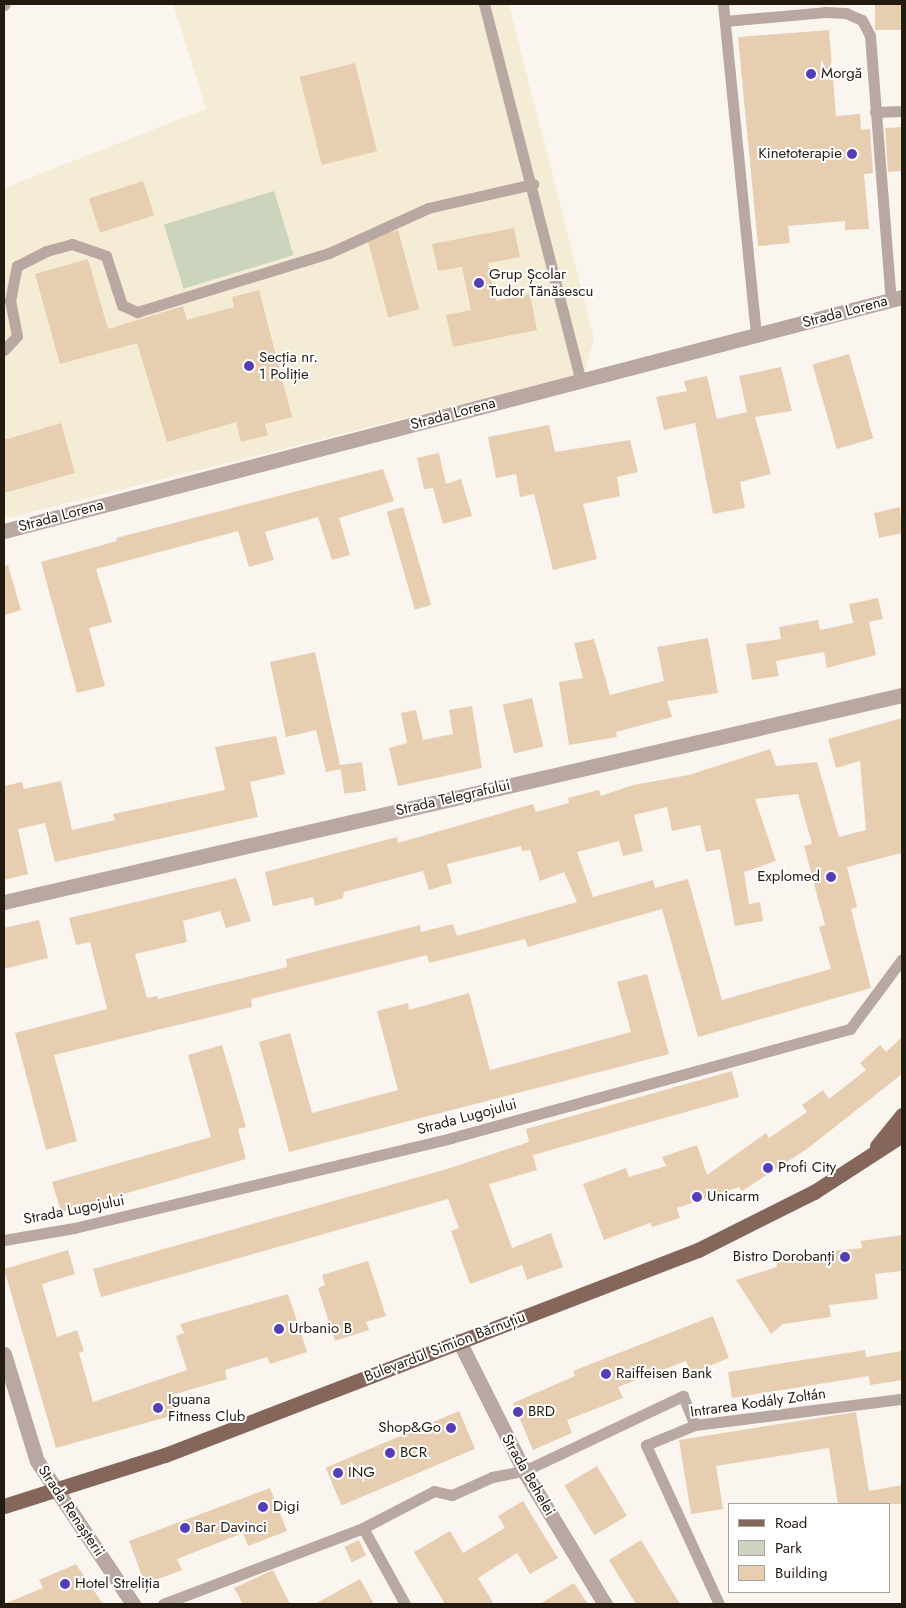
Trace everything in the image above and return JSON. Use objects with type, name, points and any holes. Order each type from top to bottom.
[{"type":"main road","name":"Bulevardul Simion Bărnuțiu","points":[[871,1153],[902,1115]]},
{"type":"main road","name":"Bulevardul Simion Bărnuțiu","points":[[4,1506],[58,1492],[460,1341],[759,1223],[902,1135]]},
{"type":"street","name":"Strada Lorena","points":[[4,531],[897,299]]},
{"type":"street","name":"Strada Telegrafului","points":[[4,902],[902,695]]},
{"type":"street","name":"Strada Behelei","points":[[460,1341],[524,1471],[605,1604]]},
{"type":"street","name":"Strada Renașterii","points":[[4,1354],[37,1461],[133,1604]]},
{"type":"lane","points":[[484,4],[533,184],[581,381]]},
{"type":"lane","points":[[722,4],[756,335]]},
{"type":"lane","points":[[725,21],[825,12],[846,13],[862,20],[870,36],[875,112],[897,299]]},
{"type":"lane","points":[[875,112],[902,111]]},
{"type":"lane","points":[[4,350],[17,336],[10,301],[17,266],[46,251],[72,244],[106,256],[122,305],[137,312],[329,253],[428,208],[533,184]]},
{"type":"lane","name":"Strada Lugojului","points":[[4,1240],[74,1228],[451,1138],[850,1029],[902,959]]},
{"type":"lane","points":[[163,1604],[363,1528],[434,1491],[452,1495],[492,1477],[524,1471],[683,1396],[695,1425]]},
{"type":"lane","name":"Intrarea Kodály Zoltán","points":[[719,1604],[646,1445],[695,1425],[902,1399]]},
{"type":"lane","points":[[363,1528],[405,1604]]},
{"type":"shaded area","points":[[173,4],[509,4],[594,338],[585,373],[4,519],[4,188],[206,109]]},
{"type":"green space","points":[[274,191],[294,255],[184,289],[164,225]]},
{"type":"building","points":[[875,4],[902,4],[902,30],[875,30]]},
{"type":"building","points":[[829,30],[836,116],[860,114],[861,130],[870,129],[873,173],[864,174],[869,229],[845,230],[845,221],[788,226],[790,243],[758,246],[738,37]]},
{"type":"building","points":[[355,63],[377,151],[322,165],[300,77]]},
{"type":"building","points":[[902,127],[902,171],[888,172],[885,128]]},
{"type":"building","points":[[143,181],[154,215],[100,233],[89,199]]},
{"type":"building","name":"Grup Școlar Tudor Tănăsescu","points":[[514,228],[520,257],[488,263],[496,301],[530,294],[537,330],[453,347],[446,315],[471,310],[462,267],[438,271],[432,244]]},
{"type":"building","points":[[398,230],[419,309],[388,317],[367,238]]},
{"type":"building","points":[[88,259],[108,329],[183,306],[187,320],[234,307],[232,297],[259,290],[292,417],[265,424],[268,435],[241,442],[236,422],[167,442],[137,343],[60,364],[35,274]]},
{"type":"building","points":[[849,354],[873,439],[837,449],[812,364]]},
{"type":"building","points":[[781,367],[792,411],[755,417],[771,474],[740,482],[745,508],[713,514],[695,423],[664,430],[656,397],[687,391],[684,381],[707,376],[717,419],[747,412],[739,376]]},
{"type":"building","points":[[61,423],[75,473],[4,493],[4,440]]},
{"type":"building","points":[[549,425],[555,452],[630,440],[638,472],[617,477],[620,496],[583,504],[597,559],[553,570],[534,494],[520,497],[516,474],[496,478],[488,437]]},
{"type":"building","points":[[439,453],[446,484],[461,479],[472,516],[443,524],[433,488],[424,489],[417,458]]},
{"type":"building","points":[[383,469],[394,501],[339,518],[350,555],[332,560],[318,517],[265,532],[274,560],[249,567],[238,531],[96,569],[112,622],[89,628],[105,686],[77,693],[41,562],[117,541],[116,538]]},
{"type":"building","points":[[403,507],[431,605],[415,610],[387,512]]},
{"type":"building","points":[[900,507],[902,533],[879,538],[874,513]]},
{"type":"building","points":[[8,565],[21,610],[4,615],[4,566]]},
{"type":"building","points":[[878,598],[883,619],[869,622],[876,655],[827,668],[824,652],[776,661],[779,676],[752,680],[746,644],[781,639],[779,627],[818,620],[820,630],[853,623],[849,604]]},
{"type":"building","points":[[708,638],[718,693],[667,701],[672,717],[616,732],[617,737],[569,745],[559,682],[583,678],[574,643],[594,639],[610,695],[664,681],[657,647]]},
{"type":"building","points":[[315,652],[341,769],[326,772],[316,730],[286,737],[270,662]]},
{"type":"building","points":[[532,698],[543,747],[514,753],[503,705]]},
{"type":"building","points":[[472,706],[482,768],[398,786],[389,748],[407,743],[401,713],[416,710],[423,740],[453,734],[449,710]]},
{"type":"building","points":[[902,718],[902,853],[847,867],[857,907],[851,909],[871,988],[698,1037],[662,909],[528,947],[525,939],[429,963],[427,955],[251,999],[252,1007],[54,1055],[77,1141],[46,1150],[15,1033],[107,1009],[90,942],[76,945],[69,918],[236,878],[251,921],[226,928],[220,911],[183,921],[187,942],[135,954],[147,998],[157,996],[158,999],[287,967],[286,959],[420,925],[421,932],[453,924],[457,936],[577,902],[564,872],[540,881],[530,850],[522,851],[521,846],[447,864],[452,883],[429,890],[423,871],[344,892],[343,898],[315,906],[313,897],[273,906],[265,872],[397,837],[398,843],[533,804],[536,812],[569,803],[568,798],[599,790],[601,796],[633,785],[689,775],[770,749],[776,766],[817,762],[839,837],[866,830],[860,761],[836,768],[828,739]],"holes":[[[798,794],[812,844],[804,846],[825,925],[819,927],[831,969],[722,1000],[688,879],[655,888],[653,880],[593,897],[577,852],[619,841],[623,856],[643,851],[634,815],[667,807],[672,831],[700,825],[706,852],[720,849],[735,926],[763,921],[760,902],[749,904],[744,872],[776,861],[755,799]]]},
{"type":"building","points":[[276,736],[285,774],[250,782],[258,817],[55,862],[45,823],[18,829],[28,874],[4,880],[4,786],[22,782],[24,789],[61,781],[72,830],[115,820],[113,814],[225,790],[215,747]]},
{"type":"building","points":[[362,762],[366,791],[344,794],[340,765]]},
{"type":"building","points":[[39,920],[48,958],[4,969],[4,928]]},
{"type":"building","points":[[647,974],[669,1054],[289,1152],[259,1042],[290,1033],[312,1113],[398,1090],[377,1011],[408,1003],[409,1010],[469,993],[490,1070],[631,1032],[617,982]]},
{"type":"building","points":[[902,1037],[902,1074],[807,1149],[742,1191],[739,1187],[677,1208],[680,1218],[652,1227],[650,1223],[604,1240],[583,1184],[626,1168],[629,1177],[666,1166],[662,1157],[697,1145],[707,1175],[766,1133],[769,1138],[807,1112],[802,1105],[823,1090],[829,1099],[866,1070],[860,1063],[880,1045],[886,1052]]},
{"type":"building","points":[[222,1045],[246,1127],[238,1129],[246,1159],[61,1212],[52,1182],[211,1137],[188,1055]]},
{"type":"building","points":[[732,1071],[739,1097],[533,1155],[532,1152],[537,1170],[489,1184],[512,1248],[551,1233],[563,1267],[527,1280],[522,1265],[470,1284],[451,1231],[459,1228],[448,1199],[101,1297],[93,1269],[447,1169],[529,1142],[526,1129]]},
{"type":"building","points":[[902,1235],[902,1271],[875,1274],[878,1299],[829,1305],[831,1317],[783,1324],[771,1334],[736,1280],[777,1267],[776,1257],[862,1248],[861,1241]]},
{"type":"building","points":[[68,1250],[75,1274],[42,1284],[57,1337],[77,1330],[84,1351],[79,1353],[93,1402],[187,1370],[176,1336],[184,1333],[180,1324],[288,1294],[307,1352],[270,1364],[267,1357],[225,1370],[227,1379],[172,1395],[178,1414],[56,1448],[4,1269]]},
{"type":"building","points":[[368,1261],[386,1316],[366,1322],[369,1330],[335,1341],[318,1288],[325,1285],[322,1275]]},
{"type":"building","points":[[713,1316],[729,1358],[691,1373],[686,1361],[618,1387],[623,1398],[567,1420],[572,1433],[533,1450],[513,1403],[575,1376],[573,1371]]},
{"type":"building","points":[[865,1350],[866,1357],[902,1351],[902,1380],[870,1385],[869,1376],[732,1398],[728,1372]]},
{"type":"building","points":[[459,1411],[475,1449],[342,1505],[326,1468]]},
{"type":"building","points":[[856,1412],[869,1491],[902,1485],[902,1504],[838,1503],[829,1448],[716,1466],[723,1509],[691,1514],[679,1440]]},
{"type":"building","points":[[597,1466],[627,1516],[594,1535],[564,1486]]},
{"type":"building","points":[[270,1488],[287,1531],[248,1546],[243,1533],[177,1559],[182,1570],[145,1584],[129,1541]]},
{"type":"building","points":[[523,1501],[558,1558],[530,1574],[517,1553],[478,1578],[494,1604],[445,1604],[414,1552],[450,1531],[463,1553],[505,1528],[498,1516]]},
{"type":"building","points":[[359,1540],[366,1555],[352,1562],[344,1547]]},
{"type":"building","points":[[641,1540],[680,1604],[636,1604],[609,1560]]},
{"type":"building","name":"Hotel Streliția","points":[[76,1564],[103,1604],[4,1604],[43,1588],[39,1580]]},
{"type":"building","points":[[273,1570],[290,1604],[243,1604],[234,1588]]},
{"type":"building","points":[[360,1579],[374,1604],[315,1604]]},
{"type":"building","points":[[574,1583],[588,1604],[540,1604],[567,1587]]},
{"type":"place","name":"Morgă","points":[[811,74]]},
{"type":"place","name":"Kinetoterapie","points":[[852,154]]},
{"type":"place","name":"Grup Școlar Tudor Tănăsescu","points":[[479,283]]},
{"type":"place","name":"Secția nr. 1 Poliție","points":[[249,366]]},
{"type":"place","name":"Explomed","points":[[831,877]]},
{"type":"place","name":"Profi City","points":[[768,1168]]},
{"type":"place","name":"Unicarm","points":[[697,1197]]},
{"type":"place","name":"Bistro Dorobanți","points":[[845,1257]]},
{"type":"place","name":"Urbanio B","points":[[279,1329]]},
{"type":"place","name":"Raiffeisen Bank","points":[[606,1374]]},
{"type":"place","name":"Iguana Fitness Club","points":[[158,1408]]},
{"type":"place","name":"BRD","points":[[518,1412]]},
{"type":"place","name":"Shop&Go","points":[[451,1428]]},
{"type":"place","name":"BCR","points":[[390,1453]]},
{"type":"place","name":"ING","points":[[338,1473]]},
{"type":"place","name":"Digi","points":[[263,1507]]},
{"type":"place","name":"Bar Davinci","points":[[185,1528]]},
{"type":"place","name":"Hotel Streliția","points":[[65,1584]]}]
